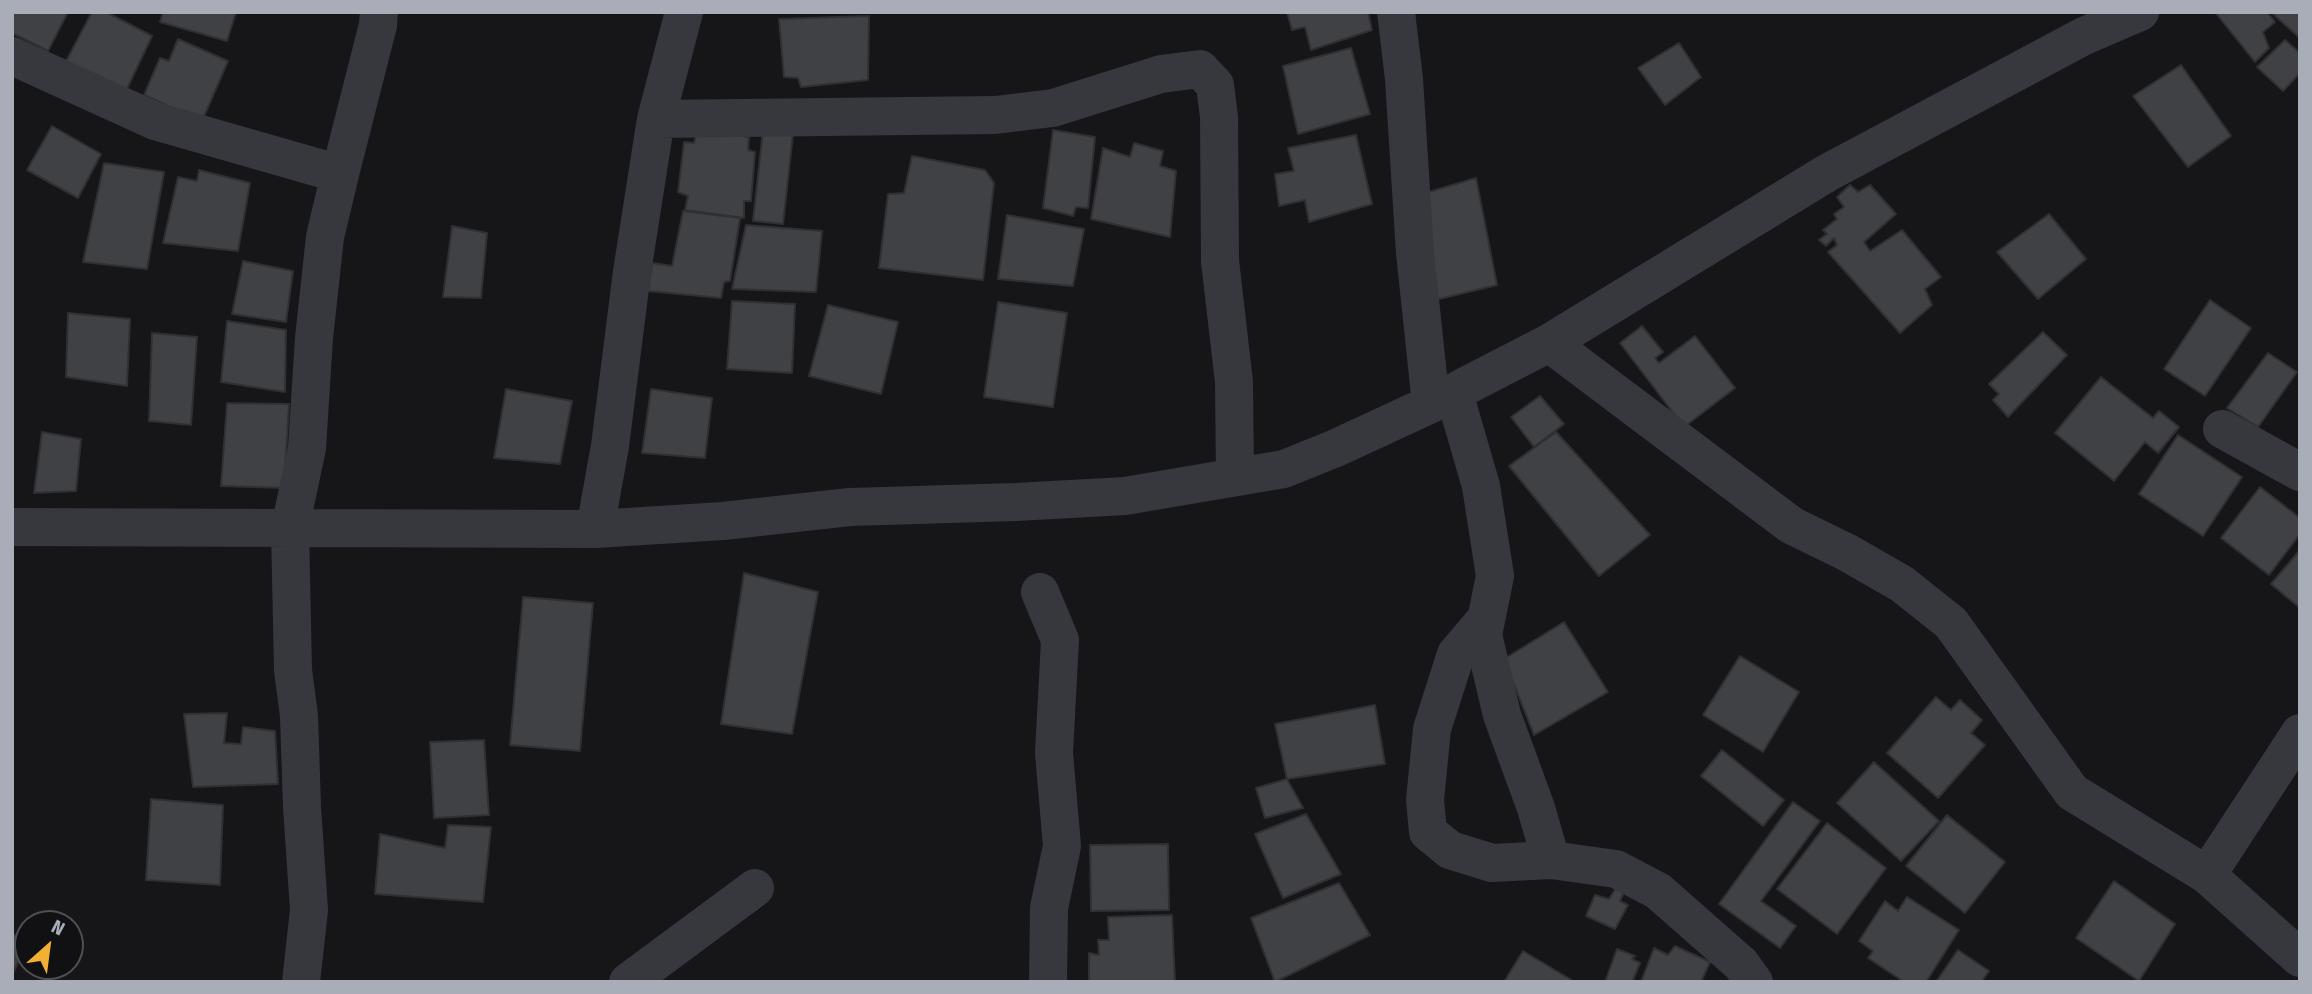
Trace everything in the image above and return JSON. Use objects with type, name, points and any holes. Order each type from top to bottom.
[{"type":"street","points":[[301,982],[310,911],[302,807],[299,716],[293,670],[290,528],[307,448],[314,338],[325,237],[380,12]]},
{"type":"street","points":[[595,530],[610,446],[632,272],[656,119],[684,12]]},
{"type":"street","points":[[1396,12],[1404,79],[1415,253],[1443,399],[1481,486],[1495,576],[1483,635],[1502,715],[1536,808],[1550,860]]},
{"type":"street","points":[[12,527],[595,530],[723,522],[850,507],[1125,496],[1284,469],[1336,449],[1443,399],[1549,343],[1827,173],[2084,36],[2140,12]]},
{"type":"street","points":[[12,55],[155,121],[340,173]]},
{"type":"street","points":[[656,119],[995,115],[1053,108],[1161,74],[1200,69],[1215,85],[1219,117],[1220,261],[1234,382],[1235,477]]},
{"type":"street","points":[[1549,343],[1791,525],[1848,553],[1912,592],[1951,623],[2072,792],[2207,875],[2300,958]]},
{"type":"street","points":[[2221,429],[2300,471]]},
{"type":"street","points":[[1040,592],[1060,640],[1054,753],[1062,846],[1049,908],[1048,982]]},
{"type":"street","points":[[1486,620],[1456,654],[1432,729],[1425,800],[1428,832],[1450,850],[1492,863],[1550,860],[1616,869],[1658,891],[1741,964],[1754,982]]},
{"type":"street","points":[[2207,875],[2300,733]]},
{"type":"street","points":[[628,982],[755,888]]},
{"type":"building","points":[[12,12],[68,12],[48,51],[12,33]]},
{"type":"building","points":[[92,12],[106,12],[152,36],[125,93],[63,67]]},
{"type":"building","points":[[163,12],[236,12],[227,41],[160,22]]},
{"type":"building","points":[[1287,12],[1368,12],[1372,30],[1311,50],[1305,27],[1292,30]]},
{"type":"building","points":[[2215,12],[2267,12],[2275,22],[2263,32],[2269,48],[2255,62]]},
{"type":"building","points":[[2300,12],[2300,38],[2273,14]]},
{"type":"building","points":[[869,16],[868,80],[801,87],[798,78],[784,77],[779,19]]},
{"type":"building","points":[[178,39],[228,61],[202,121],[144,95],[160,58],[169,61]]},
{"type":"building","points":[[2285,40],[2300,53],[2300,73],[2283,91],[2257,67]]},
{"type":"building","points":[[1679,43],[1701,77],[1665,105],[1638,68]]},
{"type":"building","points":[[1351,48],[1370,114],[1298,134],[1283,66]]},
{"type":"building","points":[[2181,65],[2231,136],[2188,167],[2133,96]]},
{"type":"building","points":[[52,126],[101,154],[78,198],[27,170]]},
{"type":"building","points":[[698,128],[749,137],[748,150],[755,152],[751,201],[744,201],[744,218],[685,210],[688,196],[678,192],[684,142],[694,143]]},
{"type":"building","points":[[763,130],[793,134],[783,224],[753,221]]},
{"type":"building","points":[[1053,130],[1095,137],[1088,208],[1076,207],[1073,216],[1043,208]]},
{"type":"building","points":[[1356,135],[1372,204],[1309,222],[1305,200],[1279,206],[1275,174],[1294,171],[1288,148]]},
{"type":"building","points":[[1134,143],[1163,151],[1160,166],[1176,171],[1170,237],[1091,219],[1103,148],[1130,157]]},
{"type":"building","points":[[912,156],[985,170],[994,183],[983,280],[879,268],[888,194],[904,193]]},
{"type":"building","points":[[104,163],[164,172],[147,269],[83,262]]},
{"type":"building","points":[[199,170],[250,183],[238,251],[163,243],[178,177],[197,181]]},
{"type":"building","points":[[1476,178],[1497,285],[1435,300],[1415,196]]},
{"type":"building","points":[[1850,185],[1858,192],[1870,185],[1896,214],[1864,242],[1870,251],[1902,230],[1941,277],[1925,289],[1932,305],[1900,333],[1828,252],[1837,245],[1834,238],[1826,246],[1819,240],[1827,234],[1823,230],[1837,219],[1834,214],[1844,207],[1837,197]]},
{"type":"building","points":[[683,211],[740,218],[730,281],[724,282],[721,298],[648,291],[652,263],[672,266]]},
{"type":"building","points":[[2049,214],[2086,259],[2038,299],[1997,252]]},
{"type":"building","points":[[1007,215],[1084,229],[1073,286],[998,279]]},
{"type":"building","points":[[746,225],[822,231],[816,292],[732,289]]},
{"type":"building","points":[[452,226],[487,233],[481,298],[443,297]]},
{"type":"building","points":[[243,261],[293,271],[286,322],[232,314]]},
{"type":"building","points":[[2210,300],[2251,328],[2205,396],[2164,369]]},
{"type":"building","points":[[732,301],[795,304],[792,373],[727,369]]},
{"type":"building","points":[[998,302],[1067,313],[1053,407],[984,397]]},
{"type":"building","points":[[828,305],[898,322],[881,394],[809,376]]},
{"type":"building","points":[[68,313],[130,319],[127,386],[66,377]]},
{"type":"building","points":[[227,321],[286,330],[285,392],[221,382]]},
{"type":"building","points":[[1642,326],[1663,352],[1655,358],[1659,363],[1695,336],[1735,388],[1684,427],[1620,343]]},
{"type":"building","points":[[2043,332],[2067,355],[2008,417],[1993,400],[1999,394],[1989,384]]},
{"type":"building","points":[[152,333],[197,337],[191,425],[149,421]]},
{"type":"building","points":[[2268,353],[2297,372],[2258,427],[2227,408]]},
{"type":"building","points":[[2101,377],[2153,418],[2159,411],[2179,427],[2158,453],[2145,442],[2114,481],[2055,433]]},
{"type":"building","points":[[506,389],[572,401],[560,464],[494,458]]},
{"type":"building","points":[[651,389],[712,398],[705,458],[642,453]]},
{"type":"building","points":[[1540,396],[1564,424],[1534,447],[1511,417]]},
{"type":"building","points":[[227,403],[289,404],[284,488],[221,486]]},
{"type":"building","points":[[42,432],[81,439],[76,491],[34,493]]},
{"type":"building","points":[[1556,432],[1650,535],[1599,576],[1509,466]]},
{"type":"building","points":[[2178,435],[2242,477],[2203,536],[2139,494]]},
{"type":"building","points":[[2260,487],[2300,518],[2300,534],[2269,575],[2221,538]]},
{"type":"building","points":[[2300,550],[2300,608],[2271,584]]},
{"type":"building","points":[[744,573],[818,592],[792,734],[721,724]]},
{"type":"building","points":[[523,597],[593,603],[580,751],[510,745]]},
{"type":"building","points":[[1564,622],[1608,692],[1534,735],[1504,659]]},
{"type":"building","points":[[1740,656],[1799,692],[1763,752],[1703,715]]},
{"type":"building","points":[[1936,697],[1951,710],[1960,700],[1982,720],[1971,733],[1985,745],[1938,798],[1887,753]]},
{"type":"building","points":[[1375,705],[1385,764],[1287,779],[1275,724]]},
{"type":"building","points":[[227,713],[224,743],[241,744],[243,727],[275,731],[278,784],[193,787],[184,714]]},
{"type":"building","points":[[484,740],[489,815],[434,818],[430,742]]},
{"type":"building","points":[[1722,750],[1784,800],[1763,826],[1701,776]]},
{"type":"building","points":[[1874,762],[1939,821],[1901,861],[1837,803]]},
{"type":"building","points":[[1287,779],[1303,808],[1265,818],[1256,788]]},
{"type":"building","points":[[151,799],[223,805],[220,885],[146,880]]},
{"type":"building","points":[[1793,802],[1820,821],[1761,901],[1796,926],[1780,948],[1719,904]]},
{"type":"building","points":[[1306,814],[1341,874],[1283,898],[1255,834]]},
{"type":"building","points":[[1947,815],[2005,862],[1965,913],[1906,866]]},
{"type":"building","points":[[1827,823],[1886,868],[1837,934],[1777,889]]},
{"type":"building","points":[[448,825],[491,827],[483,902],[375,894],[380,834],[445,848]]},
{"type":"building","points":[[1168,844],[1169,910],[1091,911],[1090,845]]},
{"type":"building","points":[[2114,881],[2175,924],[2139,981],[2076,938]]},
{"type":"building","points":[[1339,883],[1370,935],[1275,982],[1251,918]]},
{"type":"building","points":[[1616,888],[1624,892],[1620,901],[1628,905],[1615,929],[1586,916],[1595,895],[1609,899]]},
{"type":"building","points":[[1907,897],[1959,930],[1926,982],[1904,982],[1868,958],[1873,951],[1859,941],[1885,901],[1898,911]]},
{"type":"building","points":[[1172,915],[1175,982],[1089,980],[1089,953],[1099,955],[1098,940],[1109,940],[1108,917]]},
{"type":"building","points":[[12,934],[14,971],[12,976]]},
{"type":"building","points":[[1675,946],[1710,962],[1701,982],[1641,982],[1654,948],[1668,955]]},
{"type":"building","points":[[1617,949],[1635,956],[1632,959],[1640,963],[1632,982],[1605,982]]},
{"type":"building","points":[[1958,950],[1989,971],[1981,982],[1936,982]]},
{"type":"building","points":[[1523,951],[1575,982],[1504,982]]}]
